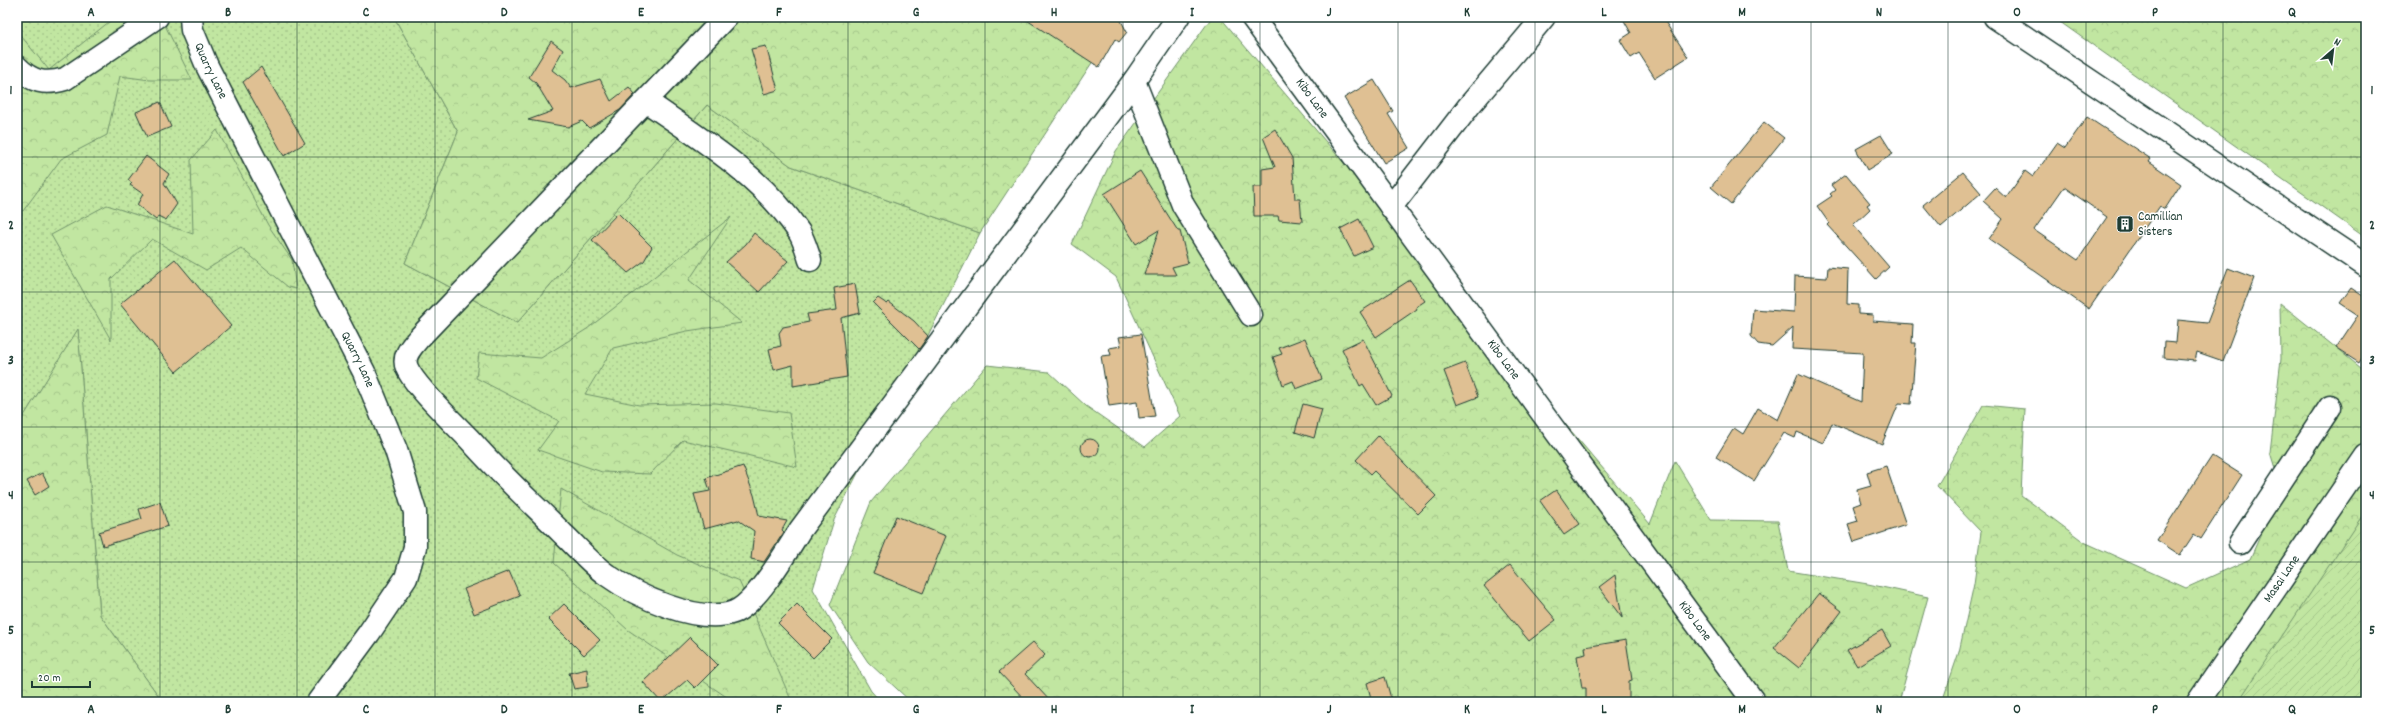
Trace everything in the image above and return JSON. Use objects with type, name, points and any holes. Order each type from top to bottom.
[{"type":"street","points":[[17,67],[36,80],[51,84],[65,79],[157,17]]},
{"type":"street","name":"Quarry Lane","points":[[191,17],[192,30],[207,66],[364,372],[396,450],[415,512],[415,547],[406,578],[369,633],[318,702]]},
{"type":"street","points":[[726,17],[418,339],[407,353],[407,368],[419,384],[495,468],[606,575],[639,595],[677,609],[709,615],[735,612],[750,600],[774,571],[800,530],[1134,81],[1178,17]]},
{"type":"street","name":"Kibo Lane","points":[[1252,17],[1754,702]]},
{"type":"street","points":[[1391,207],[1469,106],[1544,17]]},
{"type":"street","points":[[1995,17],[2366,266]]},
{"type":"street","points":[[1134,81],[1183,205],[1252,315]]},
{"type":"street","points":[[646,101],[739,168],[766,190],[799,233],[810,260]]},
{"type":"street","points":[[2240,543],[2330,407]]},
{"type":"street","name":"Masai Lane","points":[[2198,702],[2366,456]]},
{"type":"green space","points":[[17,17],[394,17],[458,132],[405,263],[517,323],[707,105],[791,166],[980,233],[834,520],[813,589],[871,691],[881,702],[163,702],[100,615],[78,330],[17,427]]},
{"type":"green space","points":[[115,17],[161,17],[192,80],[150,80],[120,76],[107,135],[61,159],[23,211],[17,209],[17,31],[49,70]]},
{"type":"green space","points":[[394,17],[1122,17],[980,233],[791,166],[707,105],[517,323],[405,263],[458,132]]},
{"type":"green space","points":[[1212,17],[1220,17],[1650,524],[1675,461],[1711,520],[1778,521],[1788,571],[1868,584],[1928,597],[1899,702],[911,702],[868,662],[830,605],[871,502],[987,365],[1049,372],[1086,406],[1145,447],[1180,416],[1116,277],[1072,244],[1116,151]]},
{"type":"green space","points":[[2053,17],[2366,17],[2366,238]]},
{"type":"green space","points":[[217,130],[268,225],[292,260],[296,289],[288,287],[241,248],[206,270],[152,239],[111,279],[111,340],[51,235],[107,205],[193,234],[191,160]]},
{"type":"green space","points":[[731,217],[689,280],[742,323],[687,331],[613,348],[585,394],[639,405],[716,403],[789,413],[797,467],[683,440],[650,474],[602,472],[538,450],[559,421],[476,378],[479,353],[541,358],[587,329]]},
{"type":"green space","points":[[2280,303],[2366,372],[2366,627],[2347,702],[1942,702],[1959,652],[1974,584],[1981,532],[1937,486],[1983,405],[2025,409],[2021,495],[2084,542],[2186,588],[2250,559],[2281,488],[2270,452],[2281,359]]},
{"type":"green space","points":[[78,329],[100,615],[163,702],[17,702],[17,427]]},
{"type":"green space","points":[[561,489],[677,555],[739,581],[792,702],[734,702],[628,630],[554,563]]},
{"type":"green space","points":[[2366,510],[2366,702],[2238,702]]},
{"type":"building","points":[[1022,17],[1119,17],[1127,32],[1119,42],[1115,39],[1099,67]]},
{"type":"building","points":[[1622,17],[1662,17],[1688,57],[1655,78],[1639,53],[1631,58],[1620,40],[1631,33]]},
{"type":"building","points":[[551,41],[563,50],[552,70],[565,80],[571,88],[600,79],[611,101],[629,87],[635,94],[620,110],[589,128],[582,121],[568,127],[528,120],[553,111],[536,83],[529,77]]},
{"type":"building","points":[[766,46],[778,90],[764,94],[751,49]]},
{"type":"building","points":[[261,67],[305,143],[284,156],[243,82]]},
{"type":"building","points":[[1374,80],[1393,111],[1388,114],[1409,148],[1384,163],[1344,98]]},
{"type":"building","points":[[160,102],[171,127],[147,137],[136,112]]},
{"type":"building","name":"Camillian Sisters","points":[[2087,117],[2151,159],[2149,162],[2181,184],[2165,209],[2160,206],[2089,309],[1989,239],[2003,219],[1983,201],[1995,188],[2006,198],[2025,171],[2033,177],[2057,143],[2065,148]],"holes":[[[2064,187],[2107,217],[2078,260],[2034,230]]]},
{"type":"building","points":[[1764,122],[1784,138],[1731,204],[1711,187]]},
{"type":"building","points":[[1275,129],[1292,158],[1295,199],[1300,199],[1302,222],[1279,220],[1278,216],[1254,216],[1253,187],[1262,187],[1262,169],[1275,167],[1263,137]]},
{"type":"building","points":[[1881,135],[1893,154],[1867,170],[1856,149]]},
{"type":"building","points":[[146,156],[169,174],[164,183],[177,204],[166,220],[158,216],[156,220],[137,205],[143,194],[130,185],[132,183],[128,180]]},
{"type":"building","points":[[1140,171],[1178,231],[1180,231],[1188,263],[1172,267],[1176,275],[1144,275],[1159,230],[1136,244],[1104,194]]},
{"type":"building","points":[[1963,172],[1981,193],[1941,227],[1923,205]]},
{"type":"building","points":[[1846,174],[1870,203],[1867,205],[1870,209],[1853,225],[1889,267],[1876,279],[1827,225],[1829,223],[1817,206],[1832,196],[1830,194],[1835,190],[1831,185]]},
{"type":"building","points":[[618,213],[652,247],[644,261],[628,273],[592,240]]},
{"type":"building","points":[[1359,219],[1373,247],[1354,256],[1340,229]]},
{"type":"building","points":[[754,233],[788,261],[759,292],[726,262],[746,244]]},
{"type":"building","points":[[175,259],[231,326],[176,372],[120,304]]},
{"type":"building","points":[[1828,267],[1848,269],[1847,304],[1858,305],[1858,314],[1873,315],[1873,321],[1913,324],[1912,343],[1916,343],[1911,404],[1899,403],[1882,444],[1832,423],[1823,443],[1797,432],[1795,438],[1784,433],[1754,481],[1716,457],[1734,428],[1743,434],[1758,408],[1778,420],[1798,374],[1861,402],[1863,353],[1792,349],[1793,327],[1772,346],[1758,344],[1751,336],[1753,309],[1794,312],[1795,276],[1827,278]]},
{"type":"building","points":[[2228,268],[2254,278],[2223,361],[2197,352],[2195,361],[2163,358],[2164,342],[2176,343],[2178,320],[2207,323]]},
{"type":"building","points":[[1410,280],[1425,301],[1416,307],[1417,309],[1376,337],[1360,312]]},
{"type":"building","points":[[855,284],[860,313],[841,318],[847,377],[793,386],[793,365],[774,370],[769,349],[781,346],[779,333],[783,327],[809,322],[807,314],[837,310],[834,288]]},
{"type":"building","points":[[2351,288],[2366,298],[2366,351],[2359,363],[2336,348],[2358,315],[2340,303]]},
{"type":"building","points":[[878,298],[887,304],[889,302],[914,321],[928,336],[919,349],[873,303]]},
{"type":"building","points":[[1141,334],[1155,416],[1139,418],[1137,402],[1109,406],[1101,356],[1111,355],[1109,348],[1121,346],[1119,337]]},
{"type":"building","points":[[1305,338],[1322,379],[1296,389],[1293,381],[1283,385],[1273,357],[1282,354],[1279,348]]},
{"type":"building","points":[[1363,339],[1392,396],[1376,405],[1363,384],[1360,386],[1342,349]]},
{"type":"building","points":[[1465,363],[1478,397],[1457,405],[1444,371]]},
{"type":"building","points":[[1303,404],[1322,409],[1314,438],[1295,432]]},
{"type":"building","points":[[1378,436],[1436,496],[1418,514],[1374,471],[1371,474],[1356,460]]},
{"type":"building","points":[[1090,439],[1096,442],[1099,448],[1096,454],[1090,457],[1084,454],[1081,448],[1084,442]]},
{"type":"building","points":[[2212,456],[2242,475],[2201,539],[2194,534],[2180,555],[2157,540]]},
{"type":"building","points":[[743,466],[754,495],[759,516],[787,521],[782,530],[784,532],[764,562],[751,559],[754,531],[738,520],[704,529],[694,494],[710,491],[706,478]]},
{"type":"building","points":[[1886,466],[1906,525],[1854,542],[1848,524],[1858,521],[1853,506],[1861,503],[1857,490],[1871,486],[1867,472]]},
{"type":"building","points":[[42,473],[49,486],[35,495],[27,481]]},
{"type":"building","points":[[1556,490],[1580,524],[1564,535],[1540,501]]},
{"type":"building","points":[[160,502],[168,526],[103,546],[99,532],[142,519],[139,509]]},
{"type":"building","points":[[896,516],[946,536],[923,593],[873,573]]},
{"type":"building","points":[[1510,565],[1556,620],[1529,641],[1484,586]]},
{"type":"building","points":[[509,571],[520,596],[474,614],[464,589]]},
{"type":"building","points":[[1615,575],[1622,618],[1599,587]]},
{"type":"building","points":[[1819,593],[1842,611],[1799,668],[1774,648]]},
{"type":"building","points":[[564,604],[600,640],[584,655],[548,619]]},
{"type":"building","points":[[797,604],[832,639],[813,658],[778,623]]},
{"type":"building","points":[[1882,630],[1891,646],[1857,666],[1847,650]]},
{"type":"building","points":[[690,637],[718,665],[695,688],[687,680],[661,702],[643,682]]},
{"type":"building","points":[[1626,640],[1632,680],[1629,681],[1629,702],[1586,702],[1586,688],[1582,688],[1577,656],[1586,654],[1585,647]]},
{"type":"building","points":[[1033,642],[1045,655],[1025,674],[1051,702],[1027,702],[999,672]]},
{"type":"building","points":[[587,669],[588,687],[574,689],[569,673]]},
{"type":"building","points":[[1385,677],[1392,702],[1372,702],[1367,683]]},
{"type":"place","name":"Camillian Sisters","points":[[2125,224]]}]
